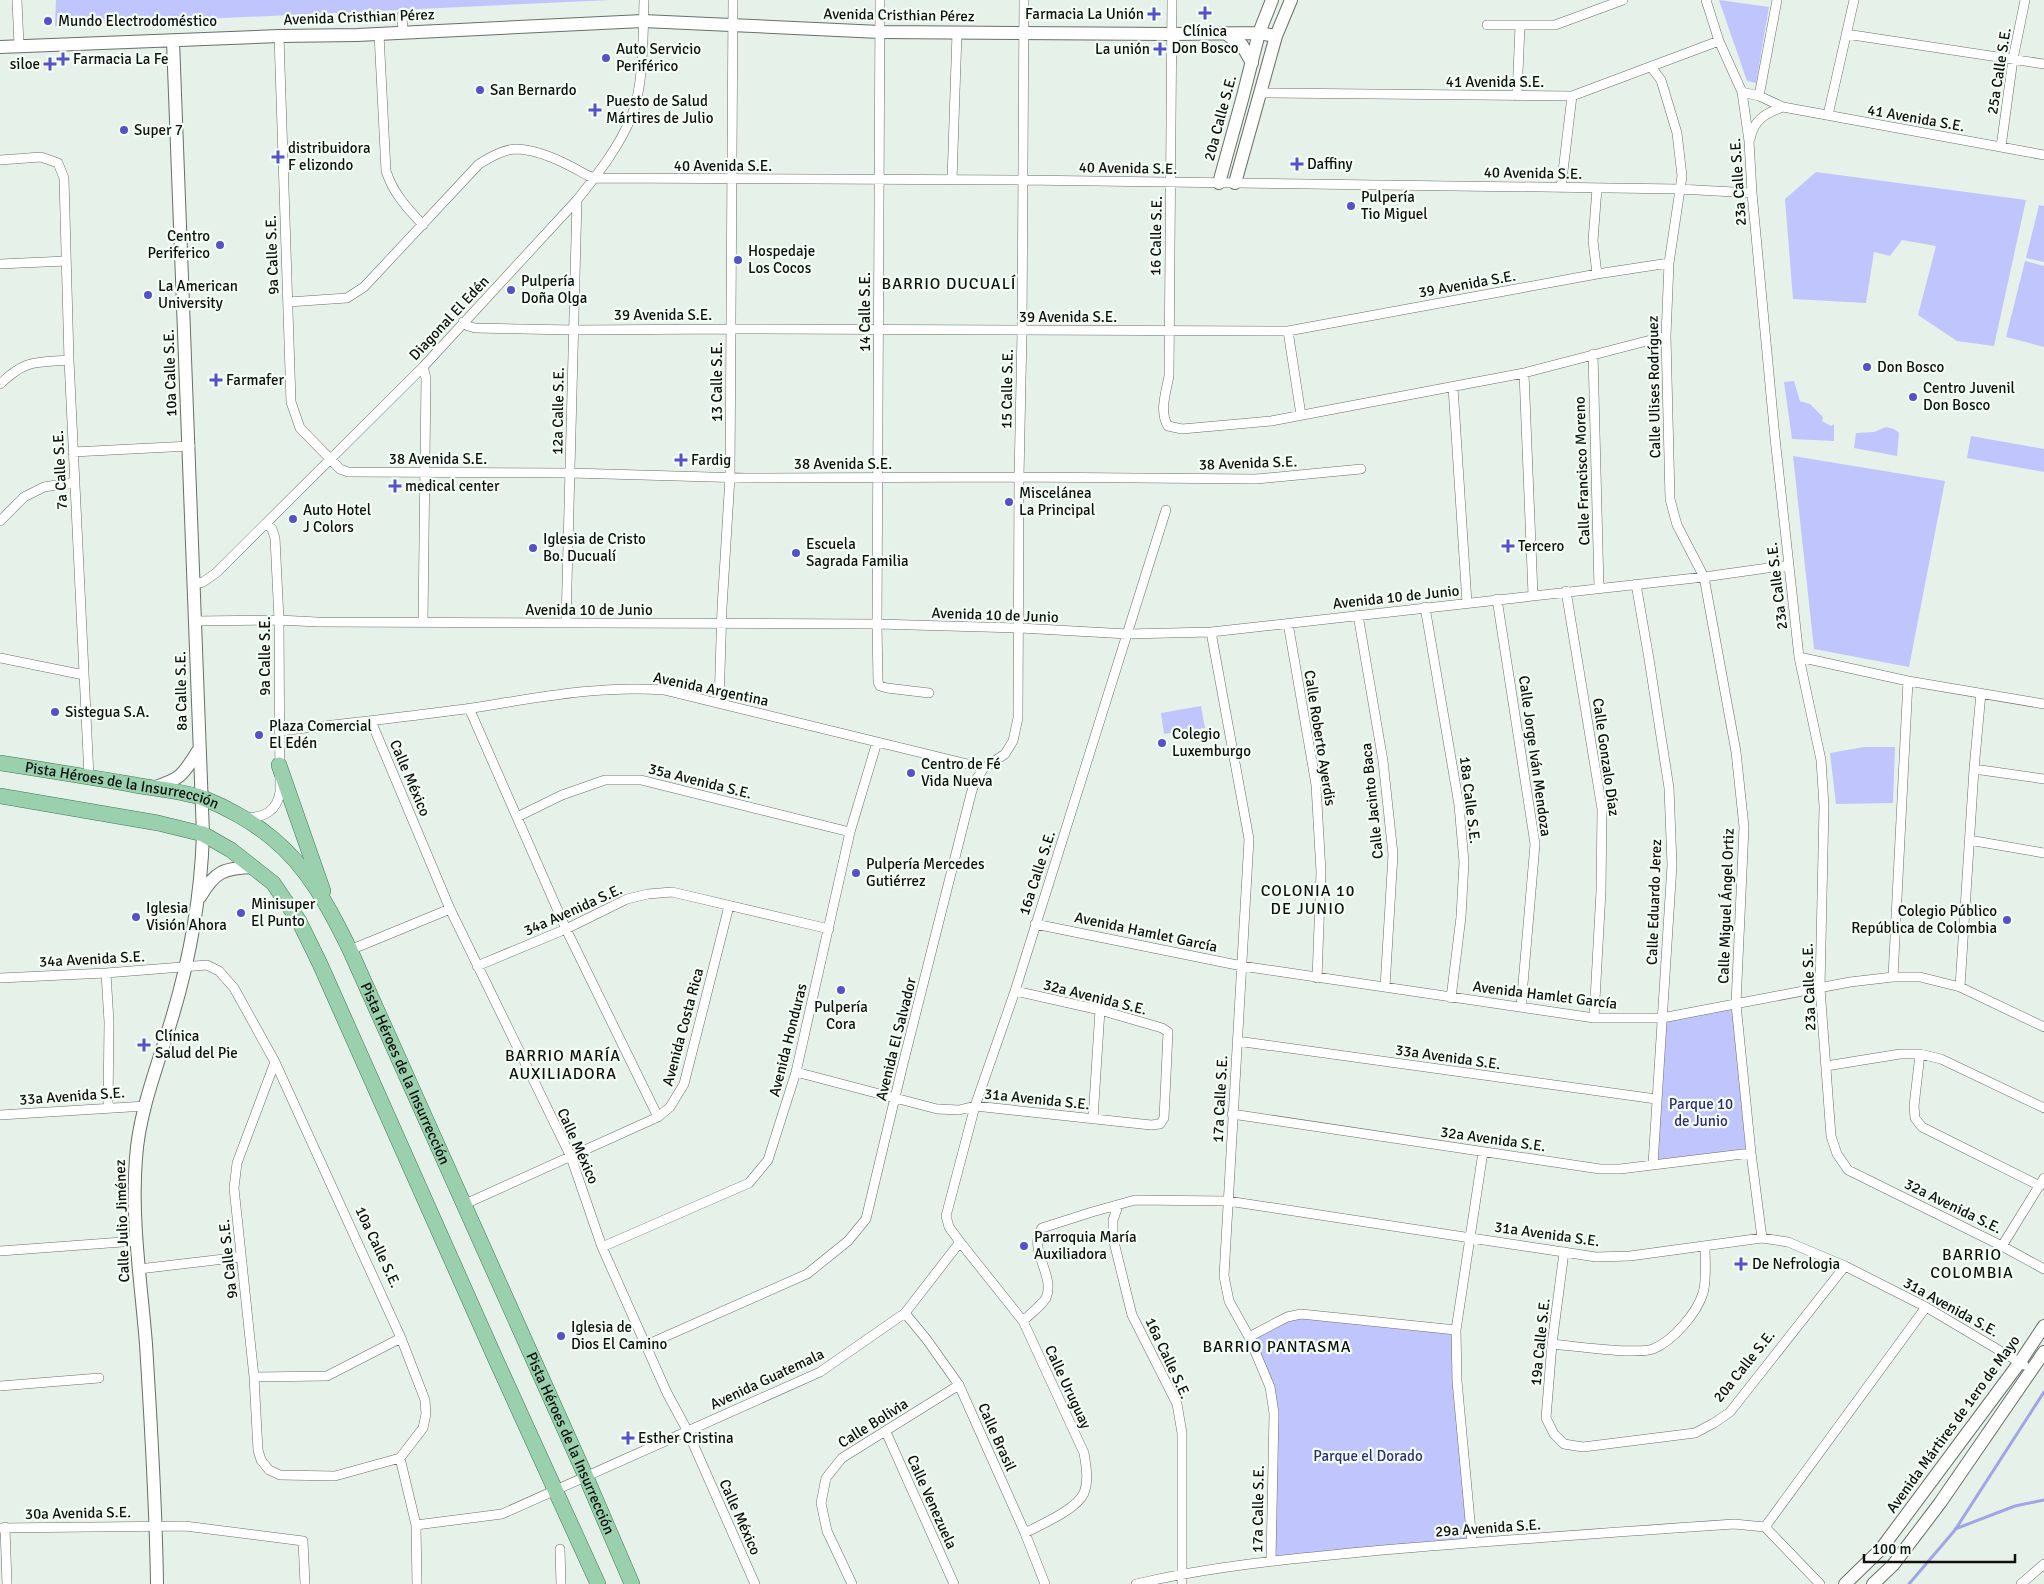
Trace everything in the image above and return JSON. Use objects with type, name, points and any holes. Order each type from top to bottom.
[{"type":"main road","name":"Pista Héroes de la Insurrección","points":[[0,763],[202,798],[261,829],[288,853],[327,905],[350,950],[465,1204],[632,1584]]},
{"type":"main road","points":[[279,765],[327,905]]},
{"type":"main road","name":"Pista Héroes de la Insurrección","points":[[0,796],[158,823],[203,834],[231,850],[254,867],[273,883],[284,896],[299,921],[320,964],[484,1334],[598,1584]]},
{"type":"street","points":[[17,0],[19,46]]},
{"type":"street","name":"Diagonal El Edén","points":[[194,584],[210,578],[267,524],[423,367],[577,200],[594,178],[632,115],[638,90],[644,0]]},
{"type":"street","name":"13 Calle S.E.","points":[[719,703],[730,477],[733,0]]},
{"type":"street","name":"14 Calle S.E.","points":[[880,0],[878,682],[880,686],[929,693]]},
{"type":"street","name":"15 Calle S.E.","points":[[1020,628],[1019,477],[1024,0]]},
{"type":"street","name":"16 Calle S.E.","points":[[1172,0],[1168,376],[1163,413],[1164,420],[1168,426],[1182,430],[1271,421],[1301,415]]},
{"type":"street","name":"20a Calle S.E.","points":[[1219,183],[1259,33],[1272,0]]},
{"type":"street","points":[[1235,183],[1276,36],[1291,0]]},
{"type":"street","points":[[1487,25],[1555,24],[1623,0]]},
{"type":"street","name":"23a Calle S.E.","points":[[1706,0],[1719,41],[1742,92],[1749,141],[1752,193],[1789,565],[1800,657],[1820,760],[1824,806],[1820,988],[1830,1136],[1836,1154],[1848,1170]]},
{"type":"street","points":[[1759,96],[1777,0]]},
{"type":"street","points":[[1828,115],[1854,0]]},
{"type":"street","name":"25a Calle S.E.","points":[[2001,147],[2013,59],[2025,0]]},
{"type":"street","points":[[402,15],[403,32]]},
{"type":"street","name":"Avenida Cristhian Pérez","points":[[0,47],[379,34],[643,21],[880,32],[1259,33]]},
{"type":"street","points":[[1517,96],[1520,26]]},
{"type":"street","points":[[952,180],[957,33]]},
{"type":"street","points":[[1259,33],[1276,36]]},
{"type":"street","points":[[379,34],[386,171],[391,186],[398,197],[423,225]]},
{"type":"street","points":[[1225,34],[1242,45],[1252,63]]},
{"type":"street","points":[[1846,34],[2044,64]]},
{"type":"street","name":"9a Calle S.E.","points":[[279,36],[291,402],[300,428],[330,459]]},
{"type":"street","name":"10a Calle S.E.","points":[[173,41],[194,584]]},
{"type":"street","name":"41 Avenida S.E.","points":[[1260,93],[1572,96],[1719,41]]},
{"type":"street","name":"Calle Ulises Rodríguez","points":[[1652,67],[1661,80],[1677,133],[1682,176],[1669,263],[1666,336],[1670,499],[1677,525],[1704,577]]},
{"type":"street","name":"41 Avenida S.E.","points":[[1742,92],[1759,96],[1784,107],[2044,155]]},
{"type":"street","points":[[1561,188],[1572,96]]},
{"type":"street","points":[[1749,141],[1751,130],[1757,120],[1766,113],[1784,107]]},
{"type":"street","points":[[288,302],[347,298],[364,287],[479,164],[494,156],[513,149],[534,152],[574,168],[584,176],[594,178]]},
{"type":"street","name":"7a Calle S.E.","points":[[0,160],[41,157],[58,163],[64,178],[74,482],[89,777]]},
{"type":"street","name":"40 Avenida S.E.","points":[[594,178],[1023,180],[1679,189],[1752,193]]},
{"type":"street","points":[[1597,188],[1593,241],[1597,274]]},
{"type":"street","name":"12a Calle S.E.","points":[[566,623],[577,200]]},
{"type":"street","points":[[0,264],[66,261]]},
{"type":"street","name":"39 Avenida S.E.","points":[[463,322],[475,328],[574,330],[1288,332],[1597,274],[1669,263]]},
{"type":"street","points":[[1288,332],[1301,415],[1524,372],[1666,336]]},
{"type":"street","name":"Calle Francisco Moreno","points":[[1593,354],[1600,588]]},
{"type":"street","points":[[0,384],[15,370],[30,363],[69,360]]},
{"type":"street","points":[[423,367],[426,378],[423,622]]},
{"type":"street","points":[[1524,372],[1533,595]]},
{"type":"street","points":[[1453,387],[1467,603]]},
{"type":"street","points":[[73,452],[190,446]]},
{"type":"street","name":"38 Avenida S.E.","points":[[330,459],[340,469],[348,472],[426,474],[571,473],[730,477],[1256,479],[1361,469]]},
{"type":"street","points":[[0,521],[24,497],[44,487],[74,482]]},
{"type":"street","name":"16a Calle S.E.","points":[[960,1242],[949,1227],[946,1216],[975,1106],[1015,991],[1166,510]]},
{"type":"street","name":"9a Calle S.E.","points":[[242,818],[260,816],[275,808],[280,792],[279,620],[276,538],[272,529],[267,524]]},
{"type":"street","name":"Avenida 10 de Junio","points":[[196,621],[877,624],[1020,628],[1128,634],[1211,632],[1704,577],[1789,565]]},
{"type":"street","name":"Calle Miguel Ángel Ortiz","points":[[1704,577],[1736,752],[1744,827],[1736,1004],[1751,1153],[1762,1238]]},
{"type":"street","name":"8a Calle S.E.","points":[[194,584],[198,750],[203,834]]},
{"type":"street","name":"Calle Eduardo Jerez","points":[[1636,584],[1668,788],[1672,864],[1653,1164]]},
{"type":"street","name":"Calle Gonzalo Díaz","points":[[1566,591],[1602,809],[1602,891],[1594,1018]]},
{"type":"street","name":"Calle Jorge Iván Mendoza","points":[[1497,599],[1535,844],[1521,1007]]},
{"type":"street","name":"18a Calle S.E.","points":[[1425,607],[1459,805],[1464,862],[1461,917],[1451,998]]},
{"type":"street","name":"Calle Jacinto Baca","points":[[1358,615],[1383,761],[1394,854],[1385,987]]},
{"type":"street","name":"Calle Roberto Ayerdis","points":[[1288,623],[1316,785],[1322,872],[1317,978]]},
{"type":"street","name":"Avenida El Salvador","points":[[646,1345],[806,1274],[848,1241],[866,1219],[971,794],[984,768],[1005,754],[1013,741],[1018,718],[1020,628]]},
{"type":"street","name":"17a Calle S.E.","points":[[1211,632],[1249,839],[1224,1276],[1229,1301],[1249,1337],[1270,1387],[1274,1413],[1271,1561]]},
{"type":"street","points":[[1800,657],[1908,680],[2044,704]]},
{"type":"street","points":[[0,658],[84,675]]},
{"type":"street","points":[[1893,976],[1908,680]]},
{"type":"street","name":"Avenida Argentina","points":[[279,731],[371,721],[593,690],[634,688],[664,690],[984,768]]},
{"type":"street","points":[[1960,987],[1974,769],[1981,693]]},
{"type":"street","points":[[469,708],[566,929],[658,1117]]},
{"type":"street","name":"Calle México","points":[[371,721],[450,909],[571,1158],[602,1247],[687,1430],[755,1584]]},
{"type":"street","name":"Avenida Honduras","points":[[602,1247],[749,1183],[768,1160],[796,1072],[850,832],[877,742]]},
{"type":"street","points":[[152,788],[170,782],[182,775],[198,750]]},
{"type":"street","points":[[1974,769],[2044,779]]},
{"type":"street","name":"35a Avenida S.E.","points":[[517,816],[562,795],[605,780],[641,780],[850,832]]},
{"type":"street","name":"Calle Julio Jiménez","points":[[157,1584],[156,1525],[146,1343],[136,1242],[136,1156],[146,1106],[186,967],[197,902],[203,834]]},
{"type":"street","points":[[1969,840],[2044,853]]},
{"type":"street","points":[[197,902],[214,876],[235,868],[254,867]]},
{"type":"street","name":"34a Avenida S.E.","points":[[477,966],[566,929],[626,899],[648,894],[672,892],[829,929]]},
{"type":"street","name":"Avenida Costa Rica","points":[[465,1204],[571,1158],[658,1117],[670,1107],[684,1084],[729,906]]},
{"type":"street","points":[[350,950],[450,909]]},
{"type":"street","name":"Avenida Hamlet García","points":[[1035,924],[1242,966],[1594,1018],[1662,1018],[1850,982],[1893,976],[1920,977],[1960,987],[2044,1027]]},
{"type":"street","name":"10a Calle S.E.","points":[[186,967],[207,965],[219,971],[234,988],[275,1062],[401,1338],[425,1400],[426,1414],[423,1428],[400,1458]]},
{"type":"street","name":"34a Avenida S.E.","points":[[0,978],[186,967]]},
{"type":"street","points":[[106,973],[109,1022],[108,1108]]},
{"type":"street","name":"32a Avenida S.E.","points":[[1015,991],[1100,1010],[1162,1028],[1168,1032],[1164,1118],[1160,1124]]},
{"type":"street","points":[[1093,1119],[1100,1010]]},
{"type":"street","name":"33a Avenida S.E.","points":[[1237,1041],[1656,1100]]},
{"type":"street","points":[[1826,1066],[1900,1054],[1920,1054],[1941,1059],[2044,1108]]},
{"type":"street","points":[[1920,1054],[1914,1106],[1915,1118],[1922,1127],[2042,1182],[2002,1246]]},
{"type":"street","name":"9a Calle S.E.","points":[[275,1062],[236,1163],[234,1188],[254,1377],[258,1450],[261,1460],[269,1470],[280,1475],[335,1476],[400,1458]]},
{"type":"street","name":"31a Avenida S.E.","points":[[796,1072],[937,1109],[959,1110],[975,1106],[1151,1125],[1160,1124]]},
{"type":"street","name":"33a Avenida S.E.","points":[[0,1114],[146,1106]]},
{"type":"street","name":"32a Avenida S.E.","points":[[1232,1114],[1600,1169],[1620,1169],[1751,1153]]},
{"type":"street","points":[[1472,1542],[1457,1381],[1456,1330],[1482,1152]]},
{"type":"street","name":"32a Avenida S.E.","points":[[1848,1170],[2002,1246],[2044,1269]]},
{"type":"street","name":"31a Avenida S.E.","points":[[1023,1321],[1045,1300],[1048,1293],[1038,1246],[1038,1234],[1042,1228],[1136,1200],[1228,1201],[1596,1257],[1630,1256],[1762,1238],[1788,1242],[1845,1266],[1926,1307],[2032,1370]]},
{"type":"street","name":"16a Calle S.E.","points":[[1118,1206],[1113,1220],[1113,1238],[1130,1308],[1177,1404],[1182,1432],[1182,1584]]},
{"type":"street","points":[[0,1252],[136,1242]]},
{"type":"street","name":"Avenida Guatemala","points":[[687,1430],[820,1372],[905,1313],[960,1242]]},
{"type":"street","name":"Calle Uruguay","points":[[960,1242],[1023,1321],[1084,1453],[1088,1472],[1084,1493],[1071,1507],[1025,1533]]},
{"type":"street","points":[[1552,1344],[1635,1350],[1653,1348],[1678,1331],[1691,1317],[1704,1291],[1705,1246]]},
{"type":"street","name":"19a Calle S.E.","points":[[1554,1434],[1546,1418],[1552,1344],[1564,1252]]},
{"type":"street","points":[[139,1269],[241,1257]]},
{"type":"street","name":"20a Calle S.E.","points":[[1554,1434],[1564,1444],[1583,1447],[1695,1433],[1714,1423],[1730,1412],[1845,1266]]},
{"type":"street","points":[[1820,1584],[1765,1527],[1926,1307]]},
{"type":"street","name":"Calle Brasil","points":[[905,1313],[928,1340],[959,1385],[1025,1533],[1045,1584]]},
{"type":"street","points":[[1249,1337],[1287,1317],[1301,1314],[1456,1330]]},
{"type":"street","name":"Avenida Mártires de 1ero de Mayo","points":[[1845,1584],[1881,1549],[2020,1362],[2044,1326]]},
{"type":"street","points":[[254,1377],[327,1376],[401,1338]]},
{"type":"street","name":"Avenida Mártires de 1ero de Mayo","points":[[1873,1584],[1893,1565],[1940,1503],[2044,1352]]},
{"type":"street","points":[[0,1386],[99,1378]]},
{"type":"street","name":"Calle Bolivia","points":[[852,1584],[827,1531],[821,1503],[826,1478],[842,1458],[959,1385]]},
{"type":"street","points":[[416,1525],[502,1514],[687,1430]]},
{"type":"street","name":"Calle Venezuela","points":[[886,1432],[954,1584]]},
{"type":"street","points":[[400,1458],[416,1525],[417,1584]]},
{"type":"street","name":"29a Avenida S.E.","points":[[1136,1584],[1182,1573],[1271,1561],[1472,1542],[1734,1524],[1765,1527]]},
{"type":"street","name":"30a Avenida S.E.","points":[[3,1528],[185,1526],[302,1541],[305,1584]]},
{"type":"street","points":[[3,1528],[7,1584]]},
{"type":"street","points":[[560,1549],[561,1584]]},
{"type":"street","points":[[2021,1584],[2044,1564]]},
{"type":"green space","points":[[56,0],[611,0],[55,26]]},
{"type":"green space","points":[[1719,0],[1769,7],[1756,83],[1747,81]]},
{"type":"green space","points":[[1816,172],[2026,200],[1994,346],[1957,341],[1918,315],[1936,246],[1902,240],[1890,256],[1874,252],[1866,303],[1793,299],[1785,199]]},
{"type":"green space","points":[[2039,205],[2044,206],[2044,262],[2026,258]]},
{"type":"green space","points":[[2025,261],[2044,266],[2044,347],[2006,337]]},
{"type":"green space","points":[[1794,381],[1800,401],[1810,404],[1823,417],[1822,421],[1831,426],[1834,424],[1834,441],[1792,439],[1784,382]]},
{"type":"green space","points":[[1886,427],[1894,429],[1899,433],[1897,456],[1854,448],[1856,433],[1874,432]]},
{"type":"green space","points":[[1971,436],[2044,449],[2044,472],[1967,458]]},
{"type":"green space","points":[[1793,456],[1945,481],[1909,667],[1814,649]]},
{"type":"green space","points":[[1201,706],[1205,728],[1164,734],[1161,713]]},
{"type":"green space","points":[[1864,747],[1895,747],[1893,803],[1836,804],[1830,753]]},
{"type":"green space","name":"Parque 10 de Junio","points":[[1736,1004],[1751,1153],[1653,1164],[1662,1018]]},
{"type":"green space","name":"Parque el Dorado","points":[[1301,1314],[1456,1330],[1472,1542],[1271,1561],[1270,1387],[1249,1337]]},
{"type":"waterway","points":[[1909,1584],[1955,1530],[2044,1392]]},
{"type":"waterway","points":[[1955,1529],[2015,1506],[2044,1500]]},
{"type":"place","name":"Clínica Don Bosco","points":[[1205,13]]},
{"type":"place","name":"Farmacia La Unión","points":[[1154,14]]},
{"type":"place","name":"Mundo Electrodoméstico","points":[[48,21]]},
{"type":"place","name":"La unión","points":[[1160,49]]},
{"type":"place","name":"Auto Servicio Periférico","points":[[606,58]]},
{"type":"place","name":"Farmacia La Fe","points":[[63,59]]},
{"type":"place","name":"siloe","points":[[50,64]]},
{"type":"place","name":"San Bernardo","points":[[480,90]]},
{"type":"place","name":"Puesto de Salud Mártires de Julio","points":[[595,110]]},
{"type":"place","name":"Super 7","points":[[124,130]]},
{"type":"place","name":"distribuidora F elizondo","points":[[278,157]]},
{"type":"place","name":"Daffiny","points":[[1297,164]]},
{"type":"place","name":"Pulpería Tio Miguel","points":[[1351,206]]},
{"type":"place","name":"Centro Periferico","points":[[220,245]]},
{"type":"place","name":"Hospedaje Los Cocos","points":[[738,260]]},
{"type":"place","name":"Pulpería Doña Olga","points":[[511,290]]},
{"type":"place","name":"La American University","points":[[148,295]]},
{"type":"place","name":"Don Bosco","points":[[1867,367]]},
{"type":"place","name":"Farmafer","points":[[216,380]]},
{"type":"place","name":"Centro Juvenil Don Bosco","points":[[1913,397]]},
{"type":"place","name":"Fardig","points":[[681,460]]},
{"type":"place","name":"medical center","points":[[395,486]]},
{"type":"place","name":"Miscelánea La Principal","points":[[1009,502]]},
{"type":"place","name":"Auto Hotel J Colors","points":[[293,519]]},
{"type":"place","name":"Tercero","points":[[1508,546]]},
{"type":"place","name":"Iglesia de Cristo Bo. Ducualí","points":[[533,548]]},
{"type":"place","name":"Escuela Sagrada Familia","points":[[796,553]]},
{"type":"place","name":"Sistegua S.A.","points":[[55,712]]},
{"type":"place","name":"Plaza Comercial El Edén","points":[[259,735]]},
{"type":"place","name":"Colegio Luxemburgo","points":[[1162,743]]},
{"type":"place","name":"Centro de Fé Vida Nueva","points":[[911,773]]},
{"type":"place","name":"Pulpería Mercedes Gutiérrez","points":[[856,873]]},
{"type":"place","name":"Minisuper El Punto","points":[[241,913]]},
{"type":"place","name":"Iglesia Visión Ahora","points":[[136,917]]},
{"type":"place","name":"Colegio Público República de Colombia","points":[[2007,920]]},
{"type":"place","name":"Pulpería Cora","points":[[841,990]]},
{"type":"place","name":"Clínica Salud del Pie","points":[[144,1045]]},
{"type":"place","name":"Parroquia María Auxiliadora","points":[[1024,1246]]},
{"type":"place","name":"De Nefrologia","points":[[1741,1264]]},
{"type":"place","name":"Iglesia de Dios El Camino","points":[[561,1336]]},
{"type":"place","name":"Esther Cristina","points":[[628,1438]]},
{"type":"district","name":"BARRIO DUCUALÍ","points":[[949,283]]},
{"type":"district","name":"COLONIA 10 DE JUNIO","points":[[1308,899]]},
{"type":"district","name":"BARRIO MARÍA AUXILIADORA","points":[[563,1064]]},
{"type":"district","name":"BARRIO COLOMBIA","points":[[1972,1263]]},
{"type":"district","name":"BARRIO PANTASMA","points":[[1277,1346]]}]
